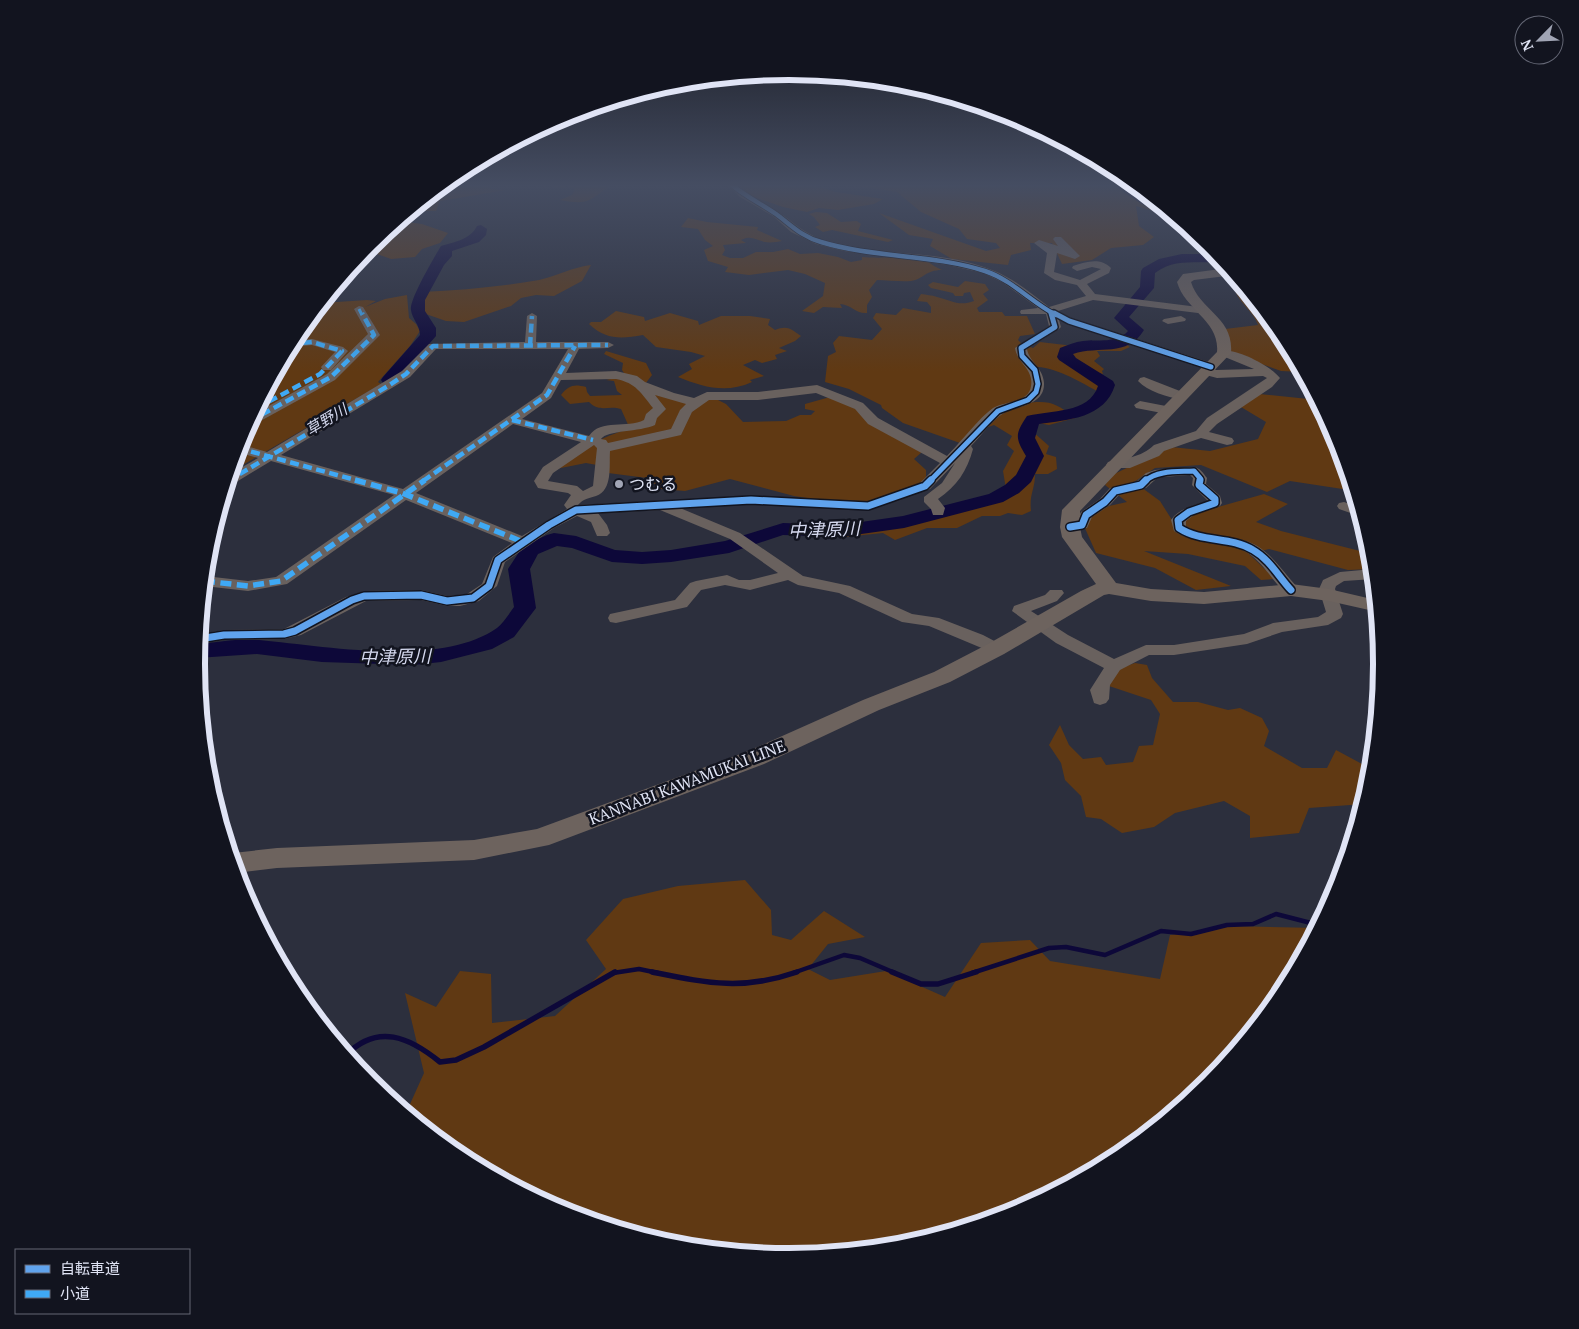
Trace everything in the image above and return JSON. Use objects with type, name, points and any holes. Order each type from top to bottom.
[{"type":"main road","points":[[1223,273],[1200,274],[1186,279],[1184,285],[1210,316],[1225,338],[1224,354],[1113,465],[1071,510],[1070,527],[1072,537],[1109,588],[1151,595],[1204,598],[1291,590],[1329,595],[1371,605]]},
{"type":"main road","name":"KANNABI KAWAMUKAI LINE","points":[[239,861],[277,858],[474,850],[540,838],[762,755],[871,705],[964,667],[1093,593],[1109,588]]},
{"type":"street","points":[[840,247],[926,258],[935,265],[968,278],[1011,285],[1049,311],[1069,321],[1140,344],[1217,374],[1267,372]]},
{"type":"street","points":[[1045,247],[1052,252],[1049,273],[1059,278],[1081,283],[1092,297]]},
{"type":"street","points":[[1054,247],[1075,256],[1066,247]]},
{"type":"street","points":[[1077,268],[1089,263],[1100,264],[1106,268],[1105,271],[1081,283]]},
{"type":"street","points":[[1060,297],[1067,306]]},
{"type":"street","points":[[1025,312],[1049,311],[1092,297],[1144,303],[1210,316]]},
{"type":"street","points":[[261,415],[331,377],[374,335],[359,309]]},
{"type":"street","points":[[578,503],[663,504],[776,500],[841,506],[868,506],[925,486],[934,479],[962,447],[998,411],[1028,400],[1036,392],[1038,384],[1036,370],[1022,356],[1021,348],[1055,326],[1049,311]]},
{"type":"street","points":[[1140,314],[1181,319]]},
{"type":"street","points":[[530,346],[532,316]]},
{"type":"street","points":[[1168,321],[1210,316]]},
{"type":"street","points":[[267,403],[320,374],[342,351],[312,342],[302,343]]},
{"type":"street","points":[[236,476],[394,382],[406,374],[433,346],[608,345]]},
{"type":"street","points":[[211,582],[248,586],[281,581],[512,420],[546,394],[574,346]]},
{"type":"street","points":[[1113,465],[1121,467],[1154,453],[1159,448],[1201,434],[1212,421],[1274,378],[1253,363],[1224,354]]},
{"type":"street","points":[[206,638],[224,635],[284,634],[295,631],[352,600],[364,596],[421,595],[447,601],[473,598],[489,586],[498,560],[600,488],[598,434],[638,428],[650,422],[651,417],[660,409],[633,378],[616,375],[556,377]]},
{"type":"street","points":[[1144,381],[1159,389],[1181,396]]},
{"type":"street","points":[[641,385],[670,396],[696,402]]},
{"type":"street","points":[[602,534],[601,525],[594,516],[578,503],[572,490],[543,485],[541,481],[548,470],[598,444],[676,432],[686,410],[708,396],[758,396],[817,389],[859,406],[880,426],[948,462]]},
{"type":"street","points":[[1140,405],[1167,410]]},
{"type":"street","points":[[512,420],[598,444]]},
{"type":"street","points":[[1201,434],[1227,441]]},
{"type":"street","points":[[938,512],[938,508],[931,502],[931,497],[947,486],[961,467],[962,456],[966,449],[962,447]]},
{"type":"street","points":[[246,450],[405,494],[523,542]]},
{"type":"street","points":[[1070,527],[1082,525],[1086,515],[1105,502],[1115,491],[1141,485],[1151,476],[1160,473],[1194,471],[1200,478],[1199,485],[1215,499],[1215,503],[1189,512],[1178,520],[1179,528],[1187,534],[1202,540],[1241,545],[1254,551],[1291,590]]},
{"type":"street","points":[[663,504],[664,507],[735,536],[789,575],[810,583],[844,589],[908,618],[933,622],[978,639],[996,649]]},
{"type":"street","points":[[1344,506],[1353,509]]},
{"type":"street","points":[[1100,699],[1099,690],[1101,684],[1114,666],[1146,650],[1174,650],[1246,639],[1279,628],[1322,621],[1335,614],[1327,589],[1329,583],[1334,579],[1349,575],[1367,574]]},
{"type":"street","points":[[616,618],[681,604],[696,586],[707,583],[727,580],[742,586],[756,585],[789,575]]},
{"type":"street","points":[[1056,593],[1051,598],[1020,609],[1021,613],[1038,625],[1114,666]]},
{"type":"shaded area","points":[[380,247],[428,247],[422,249],[415,257],[391,259],[374,253]]},
{"type":"shaded area","points":[[711,247],[724,247],[725,250],[722,255],[730,258],[743,258],[756,252],[773,252],[788,249],[800,254],[818,253],[851,262],[862,260],[862,257],[906,258],[928,262],[942,270],[932,271],[911,281],[877,280],[869,290],[872,297],[867,305],[867,313],[840,304],[842,308],[823,307],[814,313],[802,311],[823,296],[825,283],[805,274],[788,270],[749,275],[725,272],[728,267],[708,261],[704,250]]},
{"type":"shaded area","points":[[932,247],[975,247],[986,251],[1000,248],[1031,247],[1031,250],[1011,255],[1008,265],[952,259]]},
{"type":"shaded area","points":[[1054,247],[1121,247],[1111,248],[1092,260],[1062,264]]},
{"type":"shaded area","points":[[591,265],[582,281],[554,296],[536,295],[521,298],[511,306],[464,322],[446,321],[420,312],[417,304],[422,292],[481,288],[539,280]]},
{"type":"shaded area","points":[[965,281],[985,284],[989,290],[983,294],[988,300],[977,308],[979,312],[1002,312],[1005,316],[1027,316],[1035,334],[1020,336],[1018,340],[1022,344],[1033,348],[1040,342],[1091,348],[1126,344],[1130,347],[1121,351],[1097,351],[1100,356],[1094,361],[1104,369],[1102,371],[1103,374],[1089,370],[1084,374],[1097,379],[1103,385],[1097,391],[1055,371],[1046,368],[1028,367],[1034,386],[1026,403],[1047,402],[1063,409],[1075,418],[1049,425],[1038,423],[1034,425],[1032,431],[1049,446],[1046,454],[1056,457],[1057,469],[1048,474],[1035,474],[1031,511],[1022,515],[1008,513],[1000,516],[982,516],[957,528],[927,528],[895,540],[883,533],[844,537],[803,534],[786,526],[791,523],[872,524],[913,517],[956,506],[987,505],[1007,495],[1003,471],[1014,451],[1007,445],[1012,436],[994,425],[971,433],[960,443],[903,423],[882,408],[881,405],[849,389],[825,382],[828,356],[836,352],[833,343],[839,336],[872,340],[882,329],[873,318],[876,313],[896,315],[903,308],[931,313],[931,307],[927,302],[917,301],[921,294],[959,303],[974,301],[970,292],[964,293],[963,296],[955,296],[953,293],[931,288],[928,285],[933,282],[958,287]]},
{"type":"shaded area","points":[[1237,288],[1253,309],[1296,372],[1281,371],[1228,352],[1225,329],[1258,325],[1235,291]]},
{"type":"shaded area","points":[[407,295],[409,318],[420,331],[410,346],[378,382],[381,384],[240,467],[249,441],[283,372],[331,302],[376,301],[365,307],[385,299]]},
{"type":"shaded area","points":[[616,311],[644,317],[645,321],[670,313],[698,321],[699,325],[721,316],[750,316],[770,319],[768,325],[775,330],[789,328],[801,336],[795,341],[779,348],[787,351],[775,355],[777,359],[762,363],[755,360],[743,365],[764,376],[750,380],[752,382],[742,386],[715,388],[696,384],[678,377],[692,369],[689,364],[705,356],[656,347],[643,335],[628,337],[608,336],[589,324],[591,322],[601,322]]},
{"type":"shaded area","points":[[606,351],[646,363],[652,375],[642,388],[688,403],[714,398],[726,404],[743,422],[786,421],[800,415],[811,415],[815,411],[805,409],[805,404],[830,397],[857,406],[922,452],[914,459],[926,470],[926,477],[921,485],[865,503],[840,503],[794,496],[730,479],[685,491],[661,489],[647,478],[608,473],[597,465],[586,463],[551,470],[598,441],[630,429],[621,409],[601,408],[589,402],[570,404],[561,395],[569,387],[578,386],[586,387],[590,396],[622,395],[617,391],[614,381],[606,380],[626,376],[622,370],[623,363],[604,354]]},
{"type":"shaded area","points":[[1259,394],[1310,399],[1330,441],[1347,490],[1290,481],[1267,492],[1201,465],[1155,468],[1134,482],[1160,501],[1172,520],[1264,494],[1288,504],[1256,522],[1281,531],[1363,552],[1366,569],[1348,570],[1269,549],[1249,554],[1275,579],[1261,580],[1245,566],[1188,554],[1144,551],[1231,586],[1196,590],[1155,568],[1096,553],[1084,526],[1100,508],[1127,502],[1105,485],[1112,475],[1171,447],[1210,451],[1258,439],[1266,422],[1241,407]]},
{"type":"shaded area","points":[[1135,663],[1147,665],[1152,678],[1173,702],[1198,702],[1228,710],[1240,708],[1262,718],[1269,731],[1264,746],[1302,768],[1327,768],[1336,750],[1362,764],[1366,762],[1357,805],[1309,808],[1299,833],[1250,838],[1250,816],[1224,801],[1175,813],[1154,827],[1122,833],[1101,819],[1086,817],[1081,796],[1065,780],[1061,763],[1049,745],[1060,725],[1069,745],[1083,759],[1101,757],[1106,765],[1133,762],[1139,746],[1153,745],[1160,714],[1151,700],[1106,685],[1117,669]]},
{"type":"shaded area","points":[[745,880],[771,910],[772,935],[791,940],[824,911],[865,937],[828,944],[808,969],[830,980],[886,971],[945,997],[981,943],[1030,940],[1050,961],[1160,979],[1170,935],[1232,926],[1311,928],[1296,957],[1253,1020],[1203,1078],[1145,1128],[1082,1171],[1013,1205],[941,1229],[904,1238],[828,1248],[751,1248],[675,1238],[638,1229],[566,1205],[497,1171],[434,1128],[408,1108],[424,1073],[405,993],[436,1007],[460,971],[491,974],[492,1023],[555,1016],[606,969],[586,940],[623,899],[678,886]]},
{"type":"waterway","name":"草野川","points":[[389,380],[428,336],[428,328],[418,311],[418,300],[430,281],[438,263],[445,256],[446,249],[452,247]]},
{"type":"waterway","name":"中津原川","points":[[205,651],[257,647],[322,655],[413,658],[441,655],[484,644],[506,632],[525,608],[519,569],[530,550],[554,539],[576,542],[612,556],[642,558],[671,556],[729,547],[783,529],[840,531],[904,522],[996,498],[1012,489],[1024,478],[1035,456],[1026,438],[1027,431],[1033,420],[1077,412],[1088,408],[1104,395],[1107,385],[1065,357],[1066,351],[1081,346],[1127,341],[1136,330],[1121,318],[1147,288],[1148,271],[1173,259],[1210,258]]},
{"type":"waterway","points":[[972,973],[1049,948],[1066,947],[1105,955],[1161,931],[1191,934],[1227,925],[1253,924],[1276,914],[1311,923],[1315,921]]},
{"type":"waterway","points":[[793,973],[844,955],[860,958],[895,973]]},
{"type":"waterway","points":[[613,973],[639,969],[658,973]]},
{"type":"waterway","points":[[652,972],[724,983],[759,982],[797,972]]},
{"type":"waterway","points":[[892,972],[921,984],[938,984],[976,972]]},
{"type":"waterway","points":[[351,1051],[370,1039],[393,1037],[417,1046],[440,1062],[456,1060],[484,1047],[613,973]]},
{"type":"marked path","points":[[261,415],[331,377],[374,335],[359,309]]},
{"type":"marked path","points":[[530,346],[532,316]]},
{"type":"marked path","points":[[267,403],[320,374],[342,351],[312,342],[302,343]]},
{"type":"marked path","points":[[236,476],[388,386],[406,374],[433,346],[608,345]]},
{"type":"marked path","points":[[211,582],[248,586],[281,581],[547,395],[575,346]]},
{"type":"marked path","points":[[512,420],[593,440]]},
{"type":"marked path","points":[[246,450],[402,493],[523,542]]},
{"type":"cycle path","points":[[840,247],[948,262],[986,271],[1006,280],[1047,310],[1069,321],[1211,367]]},
{"type":"cycle path","points":[[206,638],[224,635],[284,634],[295,631],[352,600],[364,596],[421,595],[447,601],[473,598],[489,586],[498,560],[549,525],[576,510],[751,500],[868,506],[925,486],[998,411],[1028,400],[1036,392],[1038,384],[1035,370],[1022,356],[1021,348],[1055,327],[1051,312]]},
{"type":"cycle path","points":[[1070,527],[1082,525],[1086,515],[1105,502],[1115,491],[1141,485],[1151,476],[1160,473],[1194,471],[1200,478],[1199,485],[1215,499],[1215,503],[1189,512],[1178,520],[1179,528],[1197,537],[1235,543],[1253,550],[1268,563],[1291,590]]},
{"type":"place","name":"つむる","points":[[619,484]]}]
